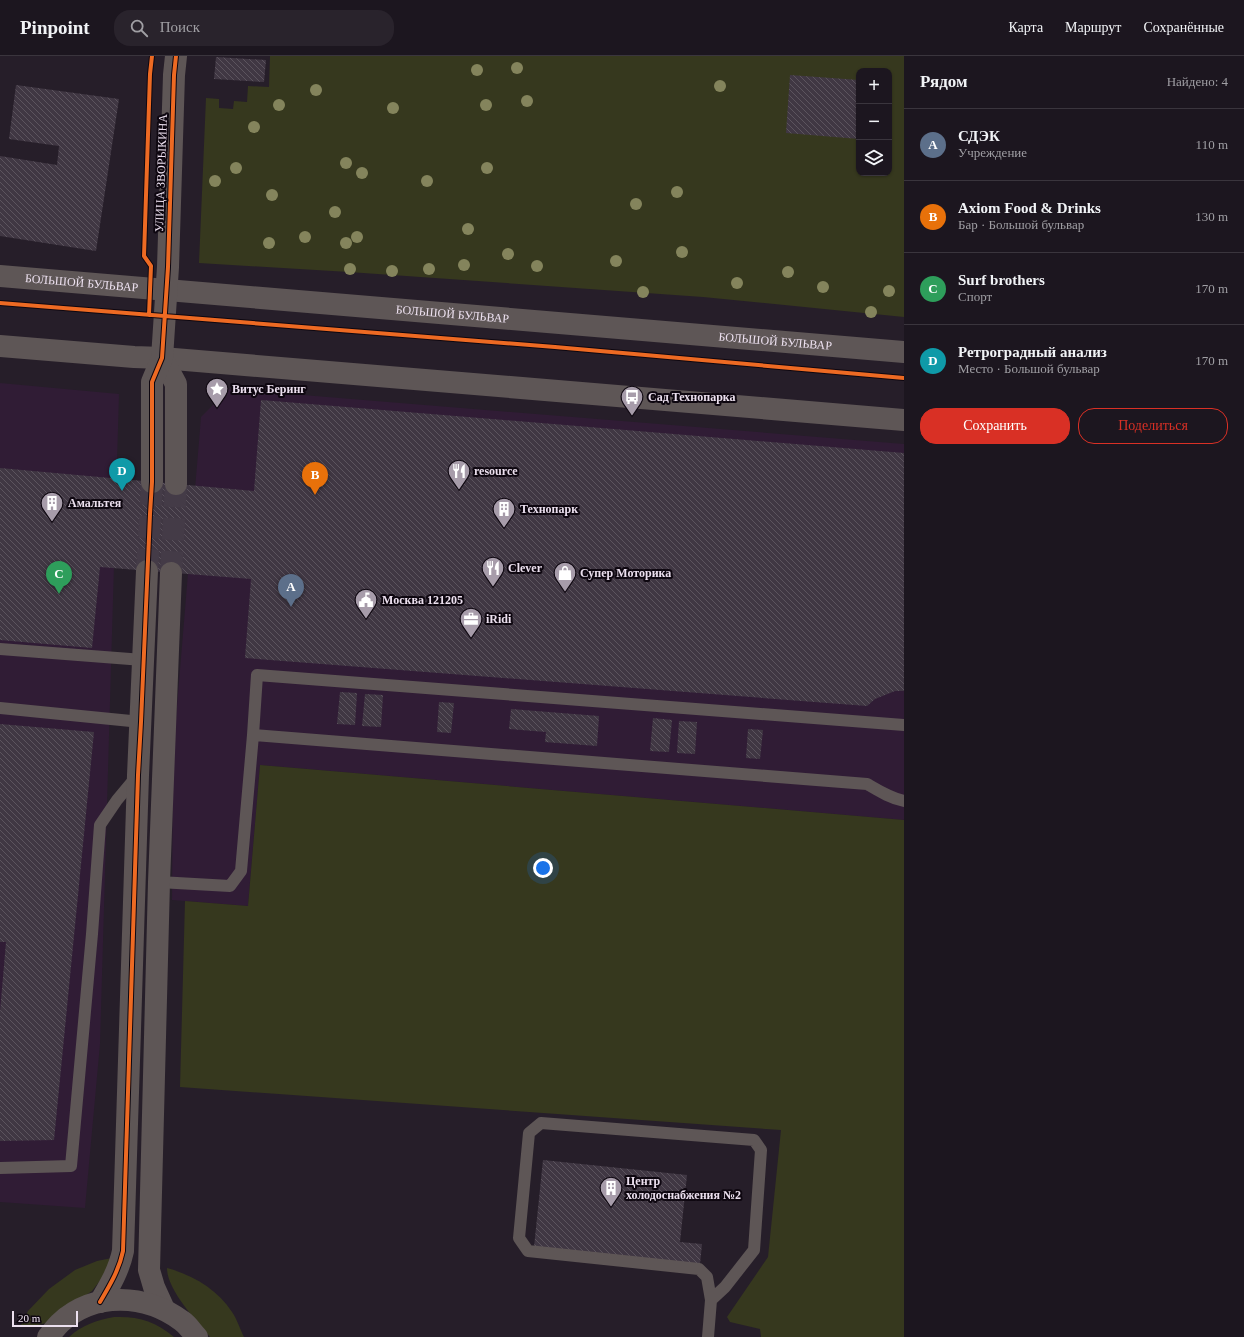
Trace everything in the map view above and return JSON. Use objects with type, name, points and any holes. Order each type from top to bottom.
[{"type":"street","name":"УЛИЦА ЗВОРЫКИНА","points":[[162,358],[176,56]]},
{"type":"street","name":"БОЛЬШОЙ БУЛЬВАР","points":[[0,276],[904,352]]},
{"type":"street","points":[[0,346],[162,358],[904,420]]},
{"type":"street","points":[[152,482],[152,382],[162,358]]},
{"type":"street","points":[[162,358],[176,384],[176,484]]},
{"type":"street","points":[[100,1302],[110,1286],[120,1264],[123,1251],[138,775],[147,571]]},
{"type":"street","points":[[164,1309],[154,1287],[149,1270],[159,882],[172,573]]},
{"type":"street","points":[[48,1337],[60,1323],[79,1310],[100,1302],[122,1299],[143,1301],[164,1309],[184,1322],[197,1337]]},
{"type":"lane","points":[[0,649],[143,660]]},
{"type":"lane","points":[[159,882],[230,886],[241,871],[257,675],[904,725]]},
{"type":"lane","points":[[0,708],[141,722]]},
{"type":"lane","points":[[253,735],[867,784],[882,794],[904,801]]},
{"type":"lane","points":[[0,1168],[71,1166],[92,934],[100,826],[117,800],[138,775]]},
{"type":"lane","points":[[708,1337],[711,1300],[707,1277],[698,1269],[528,1251],[519,1238],[529,1134],[541,1123],[754,1140],[762,1150],[754,1250],[725,1287],[711,1300]]},
{"type":"shaded area","points":[[0,383],[119,394],[100,1044],[85,1208],[0,1202]]},
{"type":"shaded area","name":"Технопарк","points":[[229,389],[904,444],[904,820],[260,765],[248,906],[172,900],[173,754],[201,417]]},
{"type":"green space","points":[[270,56],[904,56],[904,317],[703,297],[199,263],[206,98],[219,99],[219,108],[233,109],[234,101],[247,102],[248,86],[269,87]]},
{"type":"green space","points":[[260,765],[904,820],[904,1337],[761,1337],[760,1329],[730,1322],[727,1317],[768,1257],[781,1130],[180,1087],[185,901],[248,906]]},
{"type":"green space","points":[[112,1258],[105,1274],[92,1291],[46,1323],[30,1327],[20,1327],[28,1311],[49,1289],[75,1270],[97,1261]]},
{"type":"green space","points":[[167,1268],[195,1279],[204,1284],[220,1297],[234,1315],[244,1337],[210,1337],[177,1295],[168,1277]]},
{"type":"green space","points":[[114,1317],[131,1317],[153,1323],[174,1337],[69,1337],[79,1329],[90,1324]]},
{"type":"building","points":[[216,57],[266,60],[264,82],[214,79]]},
{"type":"building","points":[[790,75],[856,80],[856,139],[786,133]]},
{"type":"building","points":[[16,85],[119,99],[96,251],[0,236],[0,156],[57,165],[59,146],[9,139]]},
{"type":"building","name":"Технопарк","points":[[261,400],[904,453],[904,691],[895,691],[875,699],[867,706],[245,658],[251,579],[100,567],[92,648],[0,640],[0,468],[254,491]]},
{"type":"building","points":[[340,692],[357,693],[355,725],[337,724]]},
{"type":"building","points":[[365,694],[383,695],[381,727],[362,726]]},
{"type":"building","points":[[439,702],[454,703],[451,733],[437,732]]},
{"type":"building","points":[[511,709],[599,716],[597,746],[545,742],[546,732],[509,729]]},
{"type":"building","points":[[653,718],[672,720],[669,752],[650,751]]},
{"type":"building","points":[[679,721],[697,722],[695,754],[677,753]]},
{"type":"building","points":[[0,724],[94,732],[54,1140],[0,1141],[0,1012],[6,942],[0,942]]},
{"type":"building","points":[[748,729],[763,730],[760,759],[746,758]]},
{"type":"building","name":"Центр холодоснабжения №2","points":[[543,1160],[687,1175],[680,1242],[702,1244],[700,1264],[534,1247]]},
{"type":"tunnel","points":[[147,571],[152,482]]},
{"type":"tunnel","points":[[171,573],[176,484]]},
{"type":"cycle path","points":[[149,315],[151,266],[144,256],[150,74],[152,56]]},
{"type":"cycle path","points":[[100,1302],[117,1271],[123,1251],[138,775],[152,482],[152,382],[162,358],[168,267],[174,75],[176,56]]},
{"type":"cycle path","points":[[0,303],[555,347],[904,378]]},
{"type":"place","name":"Витус Беринг","points":[[217,408]]},
{"type":"place","name":"Сад Технопарка","points":[[632,416]]},
{"type":"place","name":"resource","points":[[459,490]]},
{"type":"place","name":"Ретроградный анализ","points":[[122,491]]},
{"type":"place","name":"Axiom Food & Drinks","points":[[315,495]]},
{"type":"place","name":"Амальтея","points":[[52,522]]},
{"type":"place","name":"Технопарк","points":[[504,528]]},
{"type":"place","name":"Clever","points":[[493,588]]},
{"type":"place","name":"Супер Моторика","points":[[565,592]]},
{"type":"place","name":"Surf brothers","points":[[59,594]]},
{"type":"place","name":"СДЭК","points":[[291,607]]},
{"type":"place","name":"Москва 121205","points":[[366,620]]},
{"type":"place","name":"iRidi","points":[[471,638]]},
{"type":"place","name":"Центр холодоснабжения №2","points":[[611,1208]]}]
